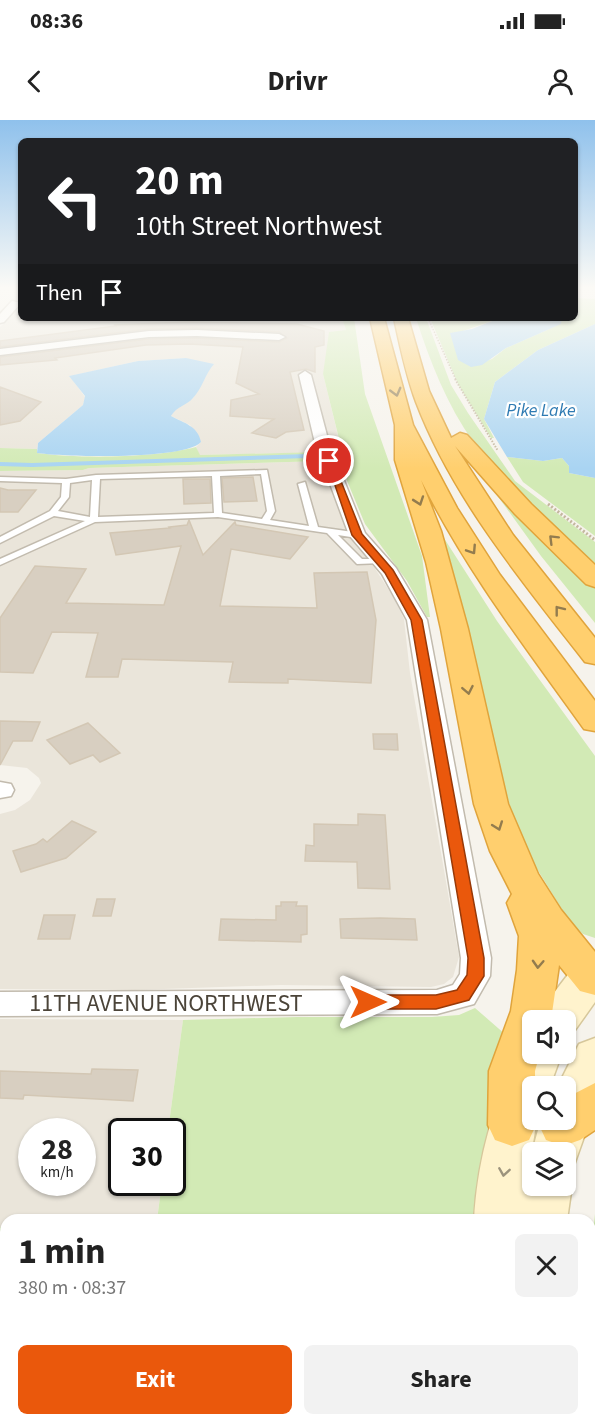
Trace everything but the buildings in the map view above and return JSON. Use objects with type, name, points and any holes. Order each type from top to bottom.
[{"type":"highway","points":[[385,348],[404,424],[446,508],[466,542],[535,642],[595,722]]},
{"type":"highway","points":[[408,348],[426,405],[463,477],[530,573],[595,656]]},
{"type":"highway","points":[[412,348],[434,400],[450,426],[508,493],[595,579]]},
{"type":"highway","points":[[404,424],[404,453],[427,523],[456,633],[491,805],[505,844],[517,867],[555,929],[593,974]]},
{"type":"highway","points":[[512,1125],[512,1071],[532,1011],[538,948],[538,936],[526,903],[517,867]]},
{"type":"street","points":[[0,352],[34,348]]},
{"type":"street","points":[[305,375],[322,443],[357,535],[380,561]]},
{"type":"street","name":"11TH AVENUE NORTHWEST","points":[[0,1004],[436,1002],[463,995],[475,976],[476,958],[417,620],[390,572],[380,561]]},
{"type":"street","points":[[566,1010],[593,974]]},
{"type":"street","points":[[576,1106],[595,1057]]},
{"type":"street","points":[[500,1214],[501,1191],[512,1125],[536,1064]]},
{"type":"street","points":[[541,1214],[544,1196]]},
{"type":"lane","points":[[0,479],[66,481],[96,477],[264,472],[272,511],[266,520]]},
{"type":"lane","points":[[216,473],[218,514]]},
{"type":"lane","points":[[94,520],[96,477]]},
{"type":"lane","points":[[0,540],[53,513],[65,497],[66,481]]},
{"type":"lane","points":[[302,484],[314,528]]},
{"type":"lane","points":[[53,513],[94,520],[218,514],[357,535]]},
{"type":"lane","points":[[0,562],[94,520]]},
{"type":"lane","points":[[330,530],[360,562],[380,561]]},
{"type":"path","points":[[439,348],[467,405],[499,453]]},
{"type":"path","points":[[546,503],[595,540]]},
{"type":"shaded area","points":[[0,348],[22,348],[0,350]]},
{"type":"shaded area","points":[[51,348],[337,348],[323,374],[342,452],[199,455],[196,447],[201,442],[190,425],[171,416],[175,409],[193,398],[206,373],[186,358],[138,361],[70,376],[85,397],[83,405],[38,443],[37,449],[0,448],[0,354]]},
{"type":"shaded area","points":[[323,461],[345,522],[394,598],[404,619],[410,673],[459,957],[453,977],[444,984],[431,987],[281,985],[135,990],[0,989],[0,814],[15,810],[30,800],[41,783],[39,778],[27,768],[0,765],[0,471]]},
{"type":"shaded area","points":[[0,1019],[183,1020],[170,1118],[108,1118],[108,1196],[160,1196],[158,1214],[0,1214]]},
{"type":"green space","points":[[327,348],[358,348],[365,394],[422,556],[430,617],[427,617],[407,581],[365,524],[335,452],[342,451],[323,374]]},
{"type":"green space","points":[[426,348],[437,348],[451,385],[515,481],[595,542],[595,569],[516,493],[487,460],[464,429],[440,383]]},
{"type":"green space","points":[[443,348],[464,348],[465,363],[471,366],[492,359],[506,348],[543,348],[495,382],[484,419],[494,438],[491,438],[458,384]]},
{"type":"green space","points":[[196,447],[200,455],[320,452],[323,461],[0,471],[0,448],[37,449],[37,453],[95,457],[160,453]]},
{"type":"green space","points":[[507,457],[543,461],[562,458],[569,466],[569,473],[595,478],[595,536],[523,482]]},
{"type":"green space","points":[[500,490],[556,551],[595,588],[595,623],[541,556],[494,491]]},
{"type":"green space","points":[[436,535],[442,535],[497,621],[595,756],[595,938],[583,934],[571,924],[529,856],[515,825]]},
{"type":"green space","points":[[475,1008],[513,1041],[480,1214],[158,1214],[160,1196],[186,1196],[186,1118],[170,1118],[183,1020],[459,1015]]},
{"type":"water","points":[[454,348],[506,348],[482,365],[471,367],[458,360]]},
{"type":"water","name":"Pike Lake","points":[[543,348],[595,348],[595,478],[569,473],[569,466],[562,458],[543,461],[507,457],[484,419],[495,382]]},
{"type":"water","points":[[186,358],[214,364],[196,394],[171,416],[194,429],[201,442],[190,448],[172,452],[123,456],[37,453],[38,443],[83,405],[85,396],[69,376],[138,361]]},
{"type":"waterway","points":[[0,464],[32,465],[308,456]]},
{"type":"route","points":[[329,461],[357,535],[390,572],[417,620],[476,958],[475,976],[463,995],[436,1002],[368,1002]]}]
